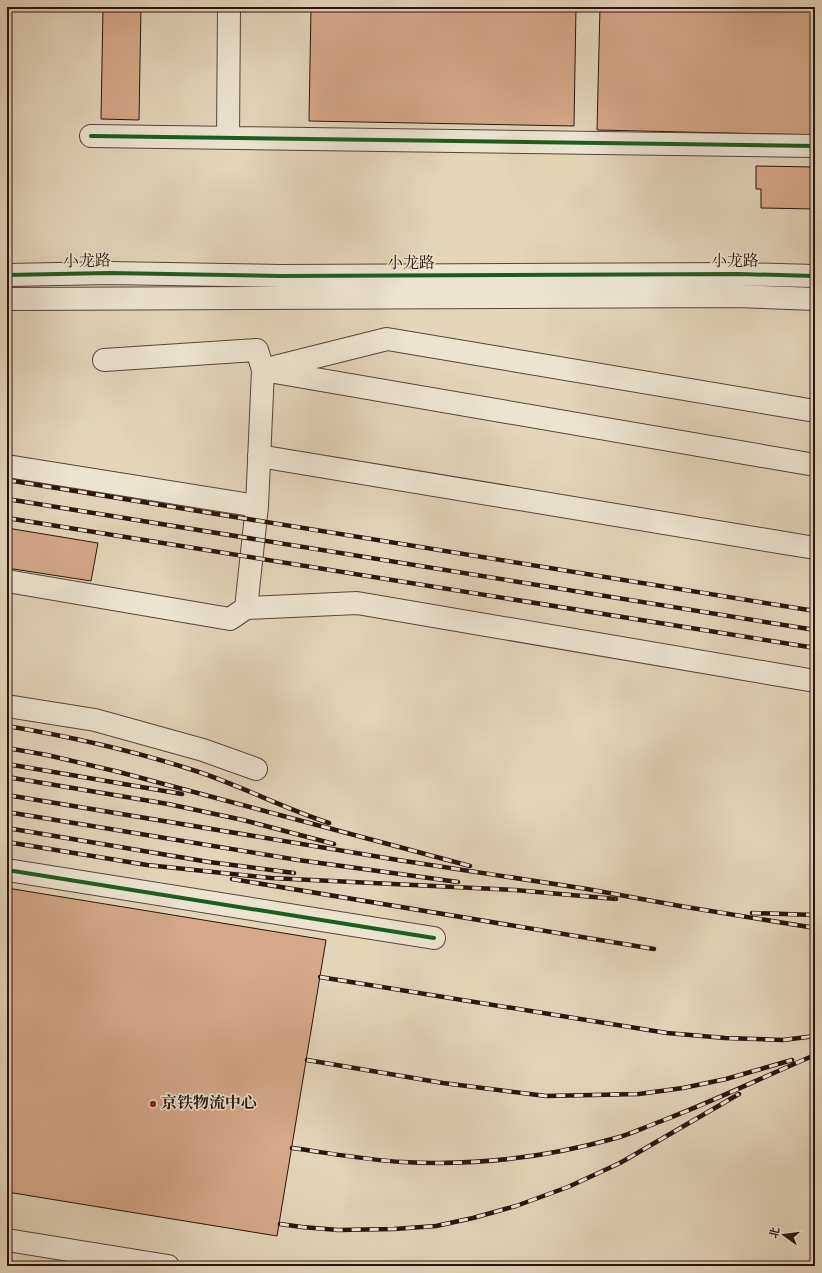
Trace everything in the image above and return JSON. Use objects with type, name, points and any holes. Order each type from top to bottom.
[{"type":"street","points":[[228,138],[229,7]]},
{"type":"street","points":[[91,136],[815,146]]},
{"type":"street","name":"小龙路","points":[[7,275],[109,274],[280,276],[738,274],[815,276]]},
{"type":"street","name":"小龙路","points":[[7,299],[736,296],[815,299]]},
{"type":"street","points":[[263,370],[387,339],[815,411]]},
{"type":"street","points":[[104,360],[258,350],[263,370],[257,506],[246,608]]},
{"type":"street","points":[[263,370],[815,465]]},
{"type":"street","points":[[259,456],[815,548]]},
{"type":"street","points":[[7,466],[257,506]]},
{"type":"street","points":[[7,581],[230,619],[246,608],[357,604],[815,681]]},
{"type":"street","points":[[7,706],[95,720],[203,750],[256,769]]},
{"type":"street","points":[[7,870],[434,938]]},
{"type":"street","points":[[7,1240],[168,1266]]},
{"type":"building","points":[[103,7],[141,7],[139,120],[101,119]]},
{"type":"building","points":[[311,7],[576,7],[574,126],[309,121]]},
{"type":"building","points":[[600,7],[815,7],[815,135],[597,130]]},
{"type":"building","points":[[756,166],[815,167],[815,209],[761,208],[761,189],[756,189]]},
{"type":"building","points":[[7,528],[98,543],[91,581],[7,568]]},
{"type":"building","name":"京铁物流中心","points":[[7,888],[326,940],[277,1236],[7,1192]]},
{"type":"railway","points":[[7,480],[815,611]]},
{"type":"railway","points":[[7,499],[815,630]]},
{"type":"railway","points":[[7,518],[815,648]]},
{"type":"railway","points":[[7,726],[106,746],[178,765],[218,779],[329,823]]},
{"type":"railway","points":[[7,748],[47,755],[119,772],[470,866]]},
{"type":"railway","points":[[7,764],[182,794]]},
{"type":"railway","points":[[7,777],[168,804],[243,820],[334,844]]},
{"type":"railway","points":[[7,795],[398,860],[587,889],[815,928]]},
{"type":"railway","points":[[7,812],[298,860],[458,882]]},
{"type":"railway","points":[[7,828],[209,862],[294,873]]},
{"type":"railway","points":[[7,842],[147,865],[271,878],[515,890],[616,899]]},
{"type":"railway","points":[[232,879],[654,949]]},
{"type":"railway","points":[[752,913],[815,915]]},
{"type":"railway","points":[[320,977],[667,1033],[725,1038],[783,1040],[815,1036]]},
{"type":"railway","points":[[292,1148],[375,1160],[430,1163],[457,1163],[511,1159],[538,1155],[590,1145],[633,1132],[698,1106],[815,1055]]},
{"type":"railway","points":[[307,1060],[443,1083],[546,1096],[639,1094],[683,1088],[726,1079],[792,1060]]},
{"type":"railway","points":[[280,1224],[338,1230],[394,1229],[436,1226],[473,1218],[516,1206],[568,1187],[620,1163],[739,1094]]},
{"type":"cycle path","points":[[91,136],[815,146]]},
{"type":"cycle path","points":[[7,275],[109,273],[280,276],[738,274],[815,276]]},
{"type":"cycle path","points":[[7,870],[434,938]]},
{"type":"place","name":"京铁物流中心","points":[[153,1104]]}]
